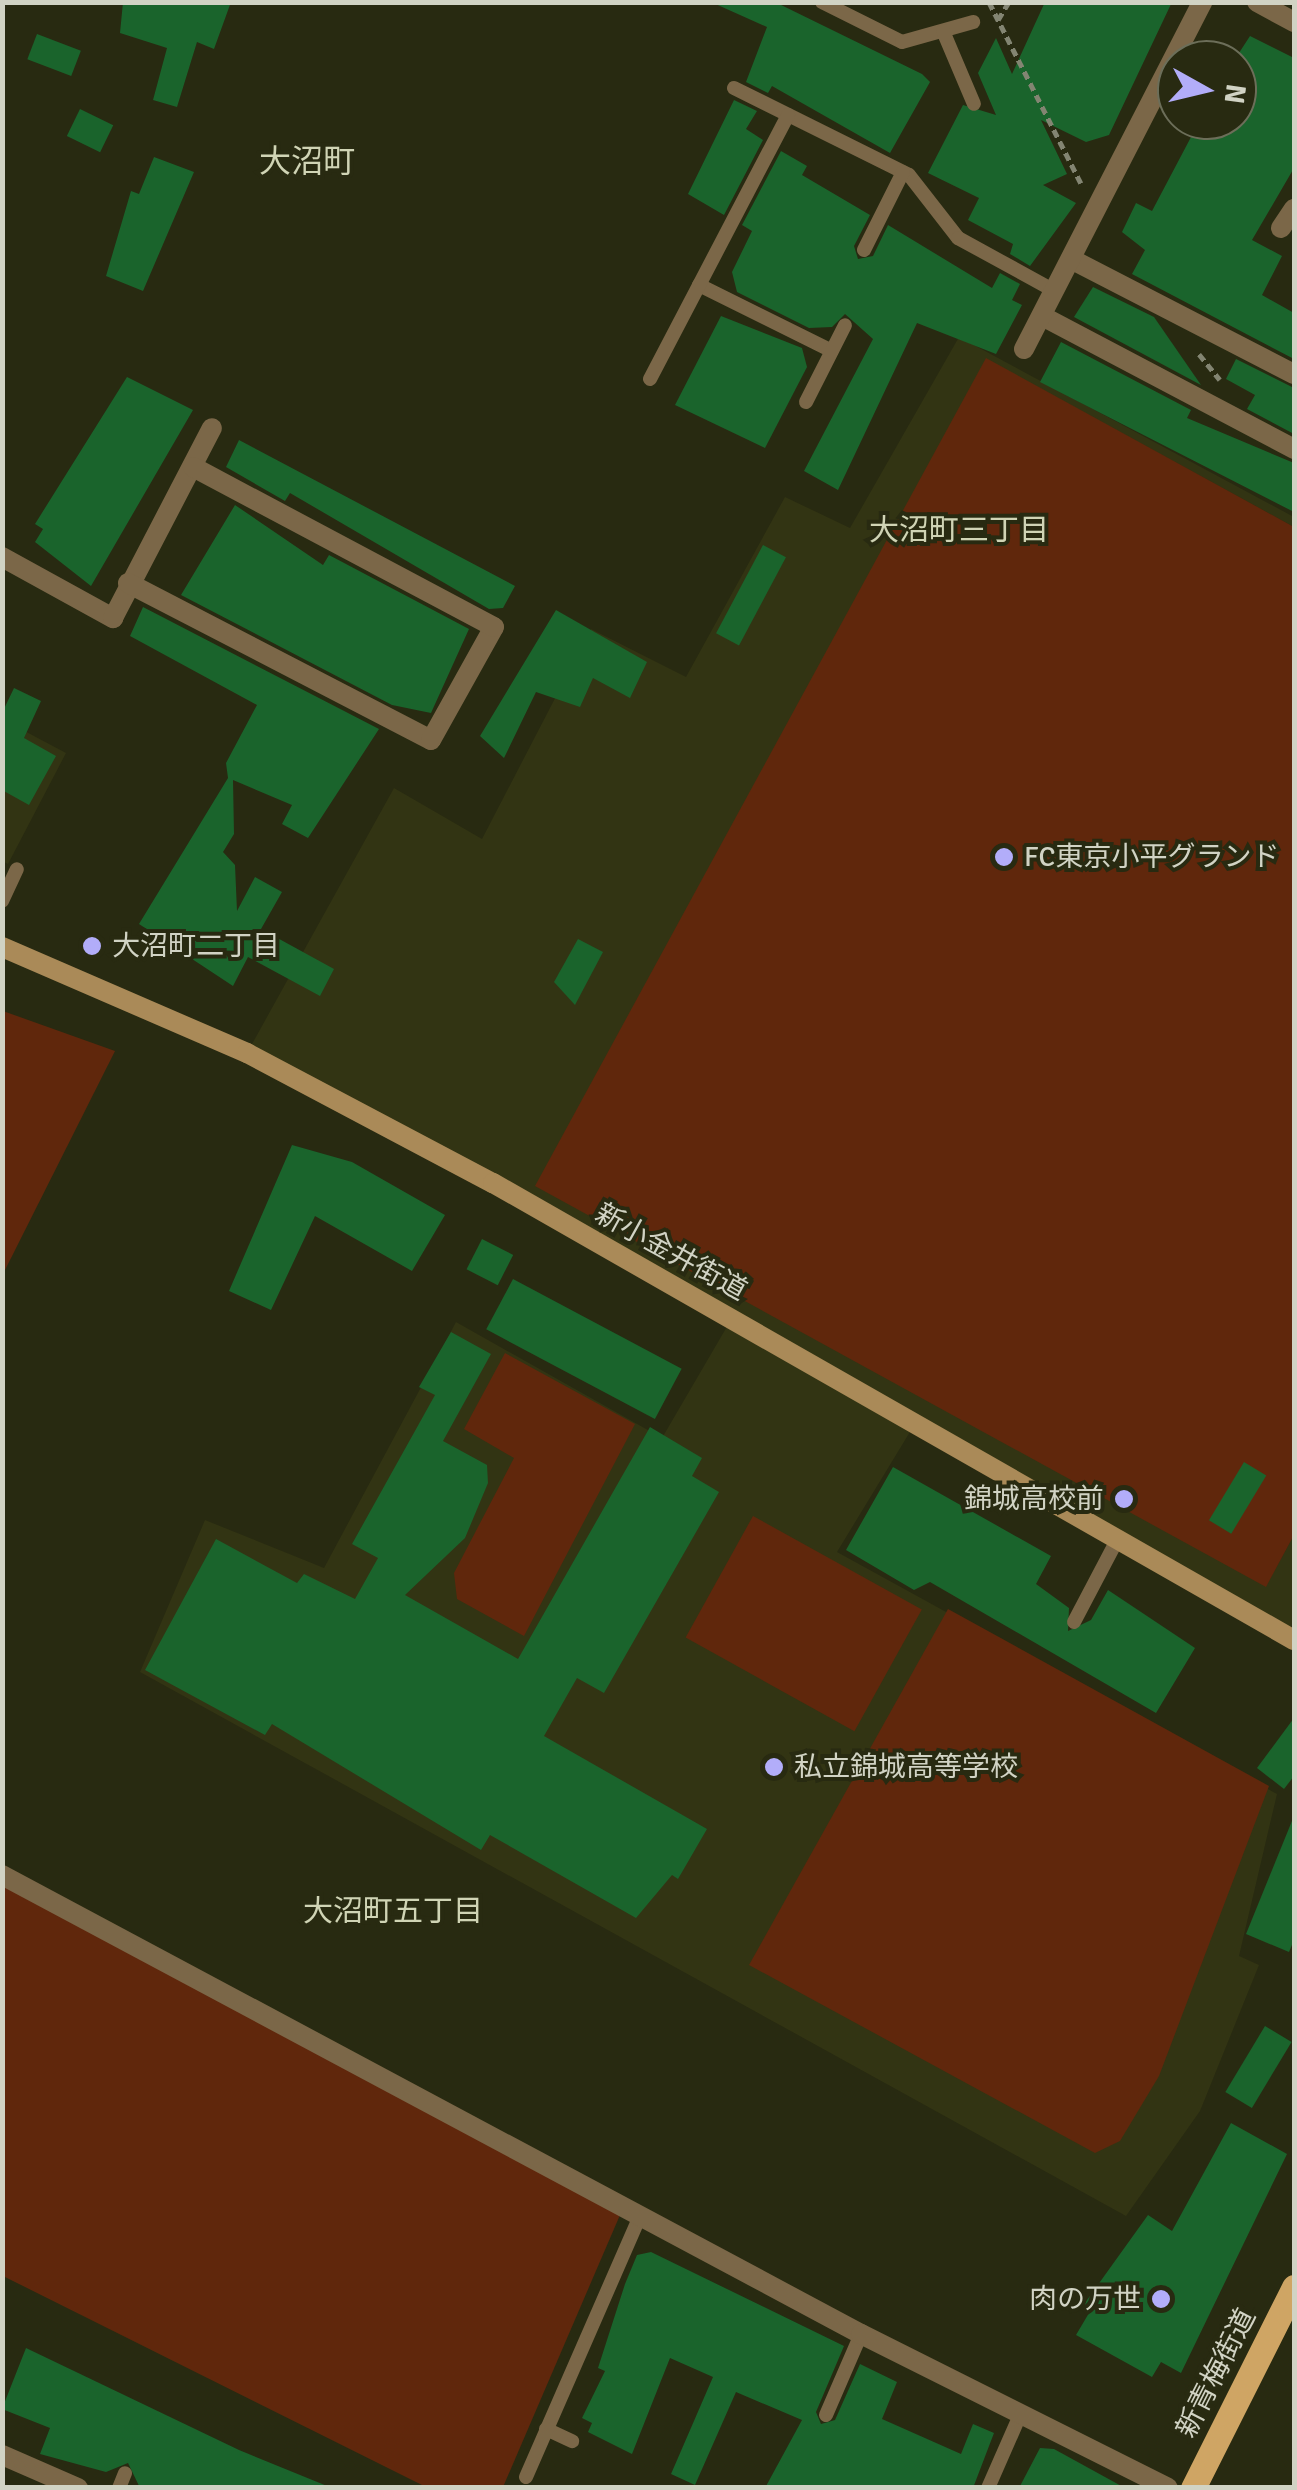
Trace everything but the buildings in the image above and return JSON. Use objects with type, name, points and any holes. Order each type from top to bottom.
[{"type":"main road","name":"新小金井街道","points":[[2,946],[248,1052],[1294,1640]]},
{"type":"main road","name":"新青梅街道","points":[[1193,2488],[1294,2287]]},
{"type":"street","points":[[1024,350],[1202,2]]},
{"type":"street","points":[[1266,5],[1294,22]]},
{"type":"street","points":[[1071,259],[1294,374]]},
{"type":"street","points":[[1042,316],[1294,450]]},
{"type":"street","points":[[2,557],[112,618],[212,428]]},
{"type":"street","points":[[128,583],[431,740],[494,627],[193,467]]},
{"type":"street","points":[[2,1875],[861,2334],[1168,2488]]},
{"type":"street","points":[[2,2456],[78,2488]]},
{"type":"lane","points":[[822,2],[902,42],[973,22]]},
{"type":"lane","points":[[943,31],[974,104]]},
{"type":"lane","points":[[734,88],[903,172],[958,238],[1056,290]]},
{"type":"lane","points":[[650,379],[788,115]]},
{"type":"lane","points":[[864,250],[903,172]]},
{"type":"lane","points":[[699,285],[832,350]]},
{"type":"lane","points":[[806,402],[845,324]]},
{"type":"lane","points":[[2,901],[17,869]]},
{"type":"lane","points":[[1074,1622],[1118,1540]]},
{"type":"lane","points":[[526,2477],[641,2214]]},
{"type":"lane","points":[[826,2415],[861,2334]]},
{"type":"lane","points":[[988,2488],[1020,2415]]},
{"type":"lane","points":[[546,2429],[572,2440]]},
{"type":"path","points":[[990,2],[1094,210]]},
{"type":"path","points":[[998,20],[1008,2]]},
{"type":"path","points":[[1180,315],[1178,326],[1237,402],[1233,416]]},
{"type":"shaded area","points":[[959,337],[1294,517],[1294,527],[986,359],[1266,1586],[1294,1535],[1294,1640],[916,1422],[837,1552],[1277,1794],[1239,1956],[1259,1965],[1200,2111],[1126,2216],[140,1672],[205,1520],[324,1568],[456,1322],[662,1438],[732,1318],[247,1053],[394,788],[482,839],[591,629],[686,677],[785,497],[850,528]]},
{"type":"shaded area","name":"FC東京小平グランド","points":[[986,358],[1294,527],[1294,1535],[1266,1587],[535,1186]]},
{"type":"shaded area","points":[[2,719],[66,753],[8,864],[2,861]]},
{"type":"shaded area","points":[[2,1011],[115,1051],[3,1274]]},
{"type":"shaded area","points":[[505,1353],[635,1424],[524,1636],[457,1599],[454,1573],[514,1458],[464,1429]]},
{"type":"shaded area","points":[[753,1516],[922,1610],[854,1731],[686,1638]]},
{"type":"shaded area","points":[[948,1609],[1269,1786],[1159,2076],[1120,2141],[1095,2153],[749,1965]]},
{"type":"shaded area","points":[[2,1883],[623,2208],[503,2487],[426,2487],[3,2276]]},
{"type":"place","name":"FC東京小平グランド","points":[[1004,857]]},
{"type":"place","name":"大沼町二丁目","points":[[92,946]]},
{"type":"place","name":"錦城高校前","points":[[1124,1499]]},
{"type":"place","name":"私立錦城高等学校","points":[[774,1767]]},
{"type":"place","name":"肉の万世","points":[[1161,2299]]},
{"type":"district","name":"大沼町","points":[[307,162]]},
{"type":"district","name":"大沼町三丁目","points":[[959,531]]},
{"type":"district","name":"大沼町五丁目","points":[[393,1912]]}]
